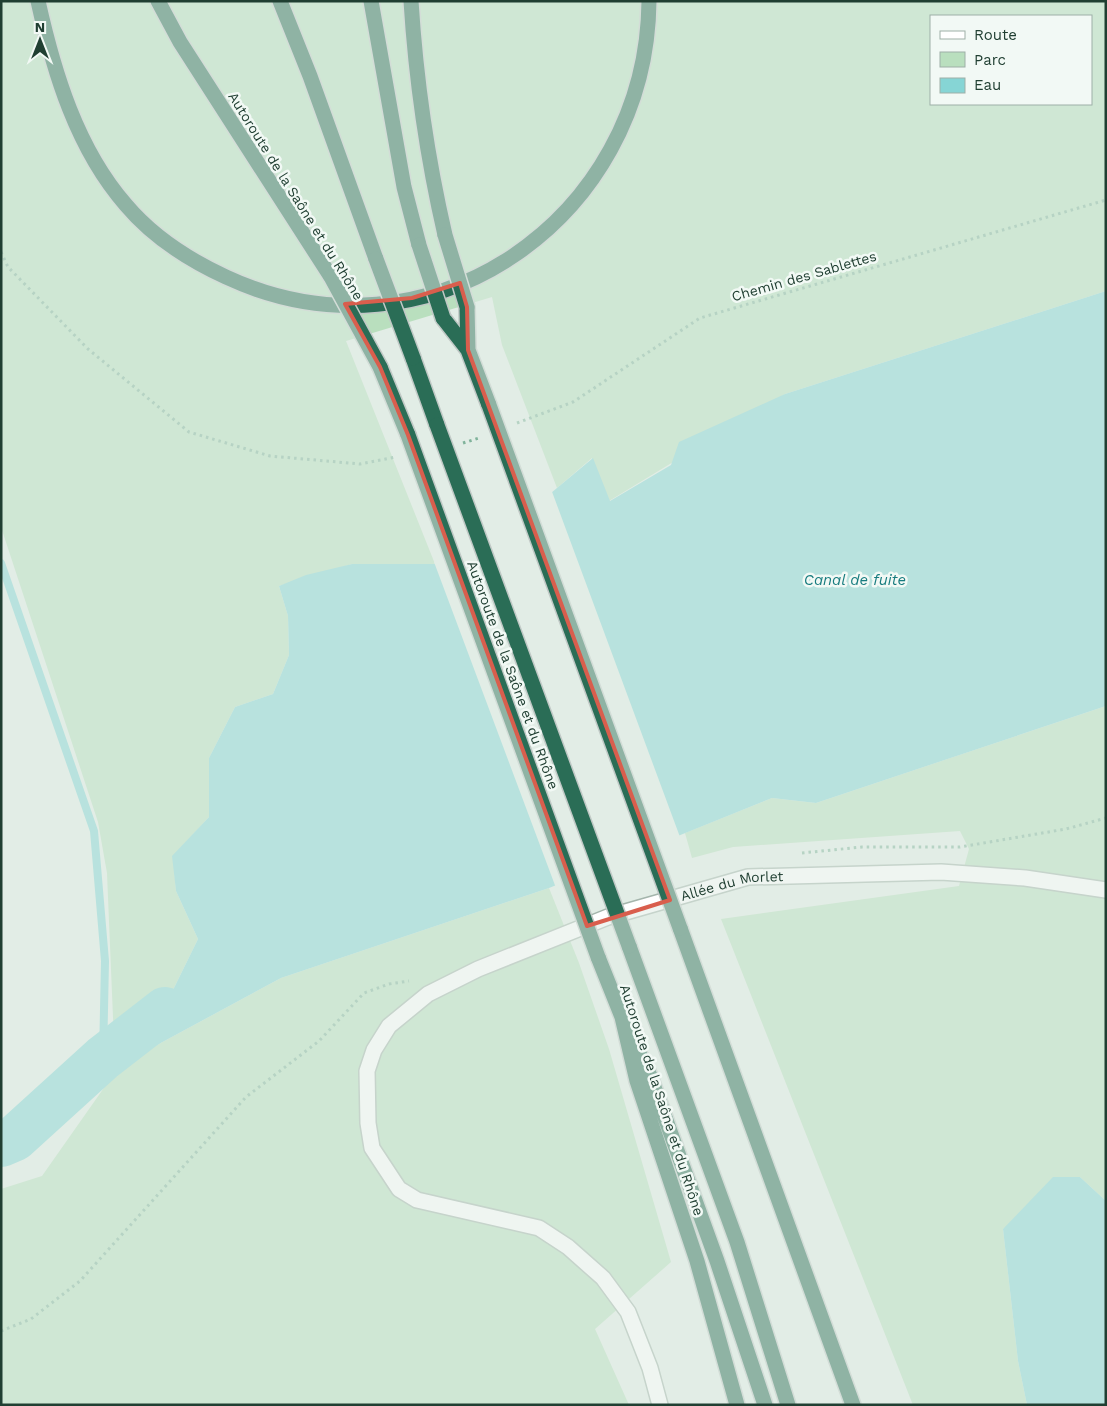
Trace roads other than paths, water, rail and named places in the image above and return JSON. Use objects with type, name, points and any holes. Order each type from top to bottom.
[{"type":"highway","points":[[38,1],[50,52],[72,115],[111,188],[148,228],[185,255],[249,288],[306,301],[345,304],[374,304],[412,298],[450,288],[504,263],[534,242],[558,221],[592,181],[608,156],[627,118],[640,77],[649,20],[649,1]]},
{"type":"highway","name":"Autoroute de la Saône et du Rhône","points":[[158,1],[185,50],[331,277],[380,367],[408,435],[598,957],[622,1017],[637,1081],[697,1261],[737,1405]]},
{"type":"highway","points":[[280,1],[310,76],[737,1242],[788,1405]]},
{"type":"highway","points":[[371,1],[404,187],[419,245],[443,318],[468,350],[853,1405]]},
{"type":"highway","points":[[411,1],[421,119],[445,235],[467,307],[468,350]]},
{"type":"highway","points":[[622,1017],[650,1076],[717,1261],[765,1405]]},
{"type":"street","name":"Allée du Morlet","points":[[660,1405],[650,1368],[628,1312],[603,1278],[568,1247],[539,1228],[417,1200],[399,1188],[372,1148],[368,1123],[367,1070],[374,1050],[389,1026],[428,994],[478,969],[608,917],[748,877],[941,872],[1025,878],[1106,890]]},
{"type":"water","name":"Canal de fuite","points":[[1106,291],[1106,706],[816,803],[772,798],[549,888],[281,978],[120,1065],[114,1041],[172,992],[198,939],[176,891],[172,856],[209,817],[209,758],[235,707],[273,694],[289,655],[288,616],[279,586],[306,575],[352,564],[436,564],[527,513],[593,458],[610,501],[671,465],[679,442],[785,394]]},
{"type":"water","points":[[1053,1177],[1080,1177],[1106,1201],[1106,1405],[1027,1405],[1018,1361],[1003,1229]]},
{"type":"waterway","points":[[1,563],[94,831],[105,961],[103,1058]]},
{"type":"waterway","points":[[1,1144],[15,1138],[103,1058],[165,1010]]}]
